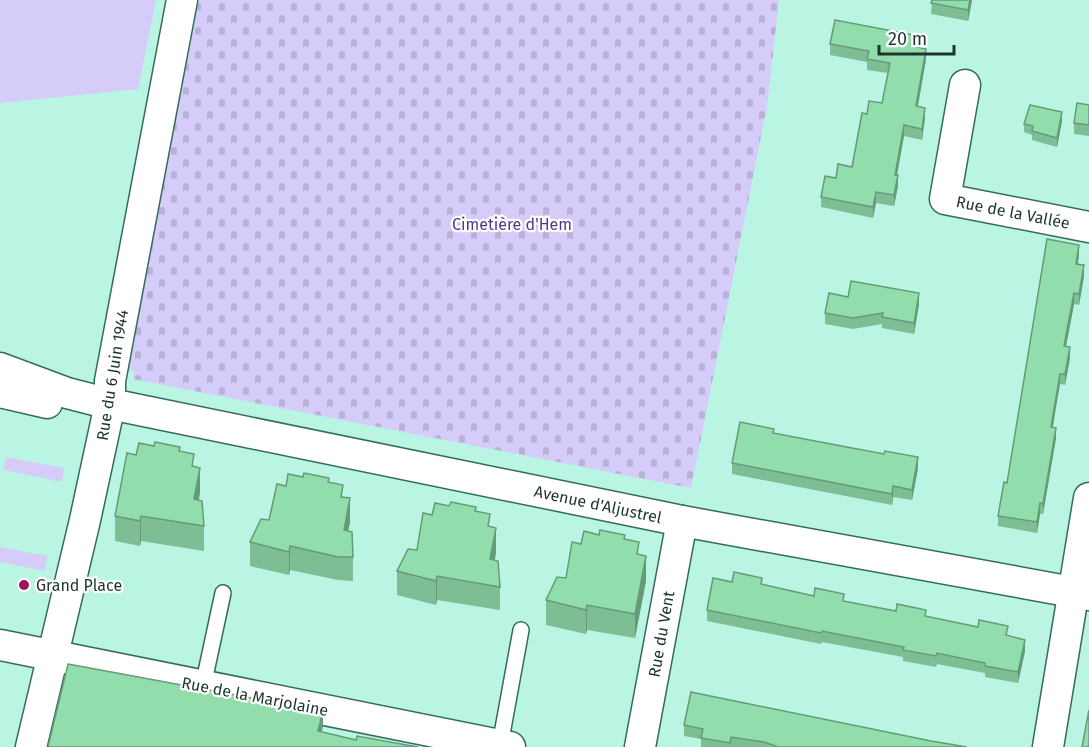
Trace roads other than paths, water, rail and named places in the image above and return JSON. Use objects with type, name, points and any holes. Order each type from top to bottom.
[{"type":"street","name":"Rue du 6 Juin 1944","points":[[31,747],[110,404],[112,369],[182,0]]},
{"type":"street","name":"Rue de la Vallée","points":[[965,85],[945,199],[1089,227]]},
{"type":"street","name":"Avenue d'Aljustrel","points":[[0,368],[68,393],[110,404],[682,521],[1081,594]]},
{"type":"street","name":"Avenue d'Aljustrel","points":[[0,392],[62,405],[110,404]]},
{"type":"street","points":[[1048,747],[1081,594],[1089,498]]},
{"type":"street","name":"Rue du Vent","points":[[640,747],[682,521]]},
{"type":"street","name":"Rue de la Marjolaine","points":[[0,645],[505,746]]},
{"type":"lane","points":[[203,686],[223,593]]},
{"type":"lane","points":[[505,746],[521,630]]},
{"type":"place","name":"Grand Place","points":[[24,585]]},
{"type":"park label","name":"Cimetière d'Hem","points":[[512,224]]}]
